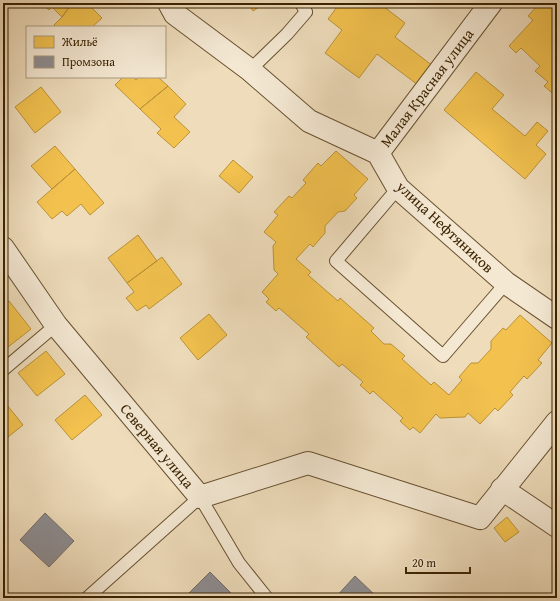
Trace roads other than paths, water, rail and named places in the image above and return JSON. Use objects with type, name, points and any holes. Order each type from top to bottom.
[{"type":"street","points":[[169,3],[176,14],[250,70],[308,121],[378,153]]},
{"type":"street","name":"Малая Красная улица","points":[[378,153],[491,3]]},
{"type":"street","name":"улица Нефтяников","points":[[378,153],[398,188],[506,283],[557,318]]},
{"type":"street","name":"Северная улица","points":[[3,248],[56,325],[200,497],[308,463],[480,518],[557,422]]},
{"type":"street","points":[[502,490],[557,526]]},
{"type":"lane","points":[[250,70],[287,34],[304,7],[315,3]]},
{"type":"lane","points":[[398,188],[336,261],[443,356],[506,283]]},
{"type":"lane","points":[[3,370],[56,325]]},
{"type":"lane","points":[[86,598],[200,497],[239,563],[267,598]]}]
